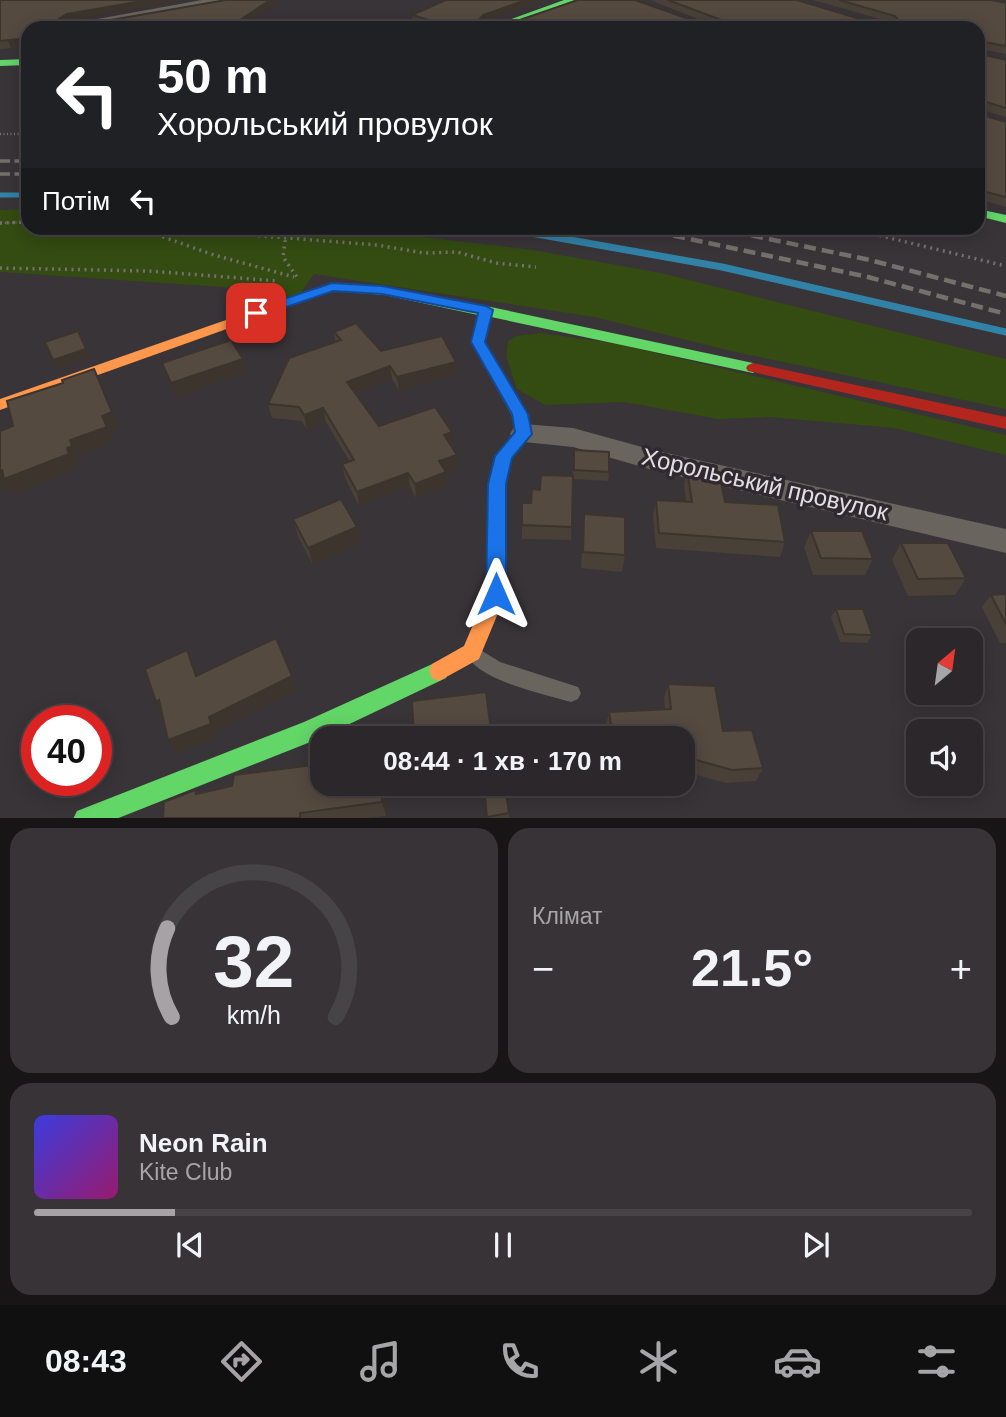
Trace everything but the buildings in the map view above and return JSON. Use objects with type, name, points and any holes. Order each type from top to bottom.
[{"type":"street","points":[[105,21],[228,0]]},
{"type":"street","points":[[511,21],[571,0]]},
{"type":"street","points":[[0,62],[21,62]]},
{"type":"street","points":[[985,214],[1006,219]]},
{"type":"street","points":[[0,405],[332,287],[382,290],[486,310],[1006,424]]},
{"type":"street","points":[[85,818],[310,732],[422,680],[472,652],[496,594],[497,484],[501,466],[504,456],[524,434],[520,414],[478,342],[486,310]]},
{"type":"street","name":"Хорольський провулок","points":[[524,434],[541,432],[559,435],[650,459],[1006,541]]},
{"type":"lane","points":[[472,652],[495,669],[571,693]]},
{"type":"path","points":[[0,134],[21,134]]},
{"type":"path","points":[[0,223],[21,222]]},
{"type":"path","points":[[158,235],[214,255],[299,278],[283,257],[283,235]]},
{"type":"path","points":[[239,235],[377,245],[424,253],[457,252],[496,263],[536,267]]},
{"type":"path","points":[[877,235],[1006,266]]},
{"type":"path","points":[[0,268],[148,271],[332,287]]},
{"type":"green space","points":[[21,209],[21,235],[406,235],[533,250],[661,273],[1006,359],[1006,409],[731,351],[594,317],[314,274],[300,294],[277,302],[280,291],[0,272],[0,210]]},
{"type":"green space","points":[[542,333],[618,344],[1006,435],[1006,455],[894,428],[770,417],[718,419],[624,402],[545,405],[517,389],[506,356],[508,341],[517,336]]},
{"type":"waterway","points":[[0,195],[21,195]]},
{"type":"waterway","points":[[542,235],[722,267],[1006,332]]},
{"type":"railway","points":[[0,161],[21,161]]},
{"type":"railway","points":[[0,174],[21,174]]},
{"type":"railway","points":[[671,235],[868,277],[1006,314]]},
{"type":"railway","points":[[750,235],[870,260],[1006,296]]},
{"type":"traffic: fast","points":[[511,21],[571,0]]},
{"type":"traffic: fast","points":[[0,63],[21,62]]},
{"type":"traffic: fast","points":[[985,214],[1006,219]]},
{"type":"traffic: fast","points":[[385,291],[753,368]]},
{"type":"traffic: fast","points":[[486,310],[478,342],[521,417]]},
{"type":"traffic: fast","points":[[88,818],[310,731],[439,671]]},
{"type":"traffic: slow","points":[[0,405],[332,287],[385,291]]},
{"type":"traffic: slow","points":[[439,671],[472,652],[496,594],[497,484],[504,456],[524,434],[521,417]]},
{"type":"traffic: jam","points":[[753,368],[1006,423]]},
{"type":"route","points":[[256,313],[332,287],[382,290],[486,310],[478,342],[520,414],[524,434],[504,456],[497,484],[496,594]]}]
